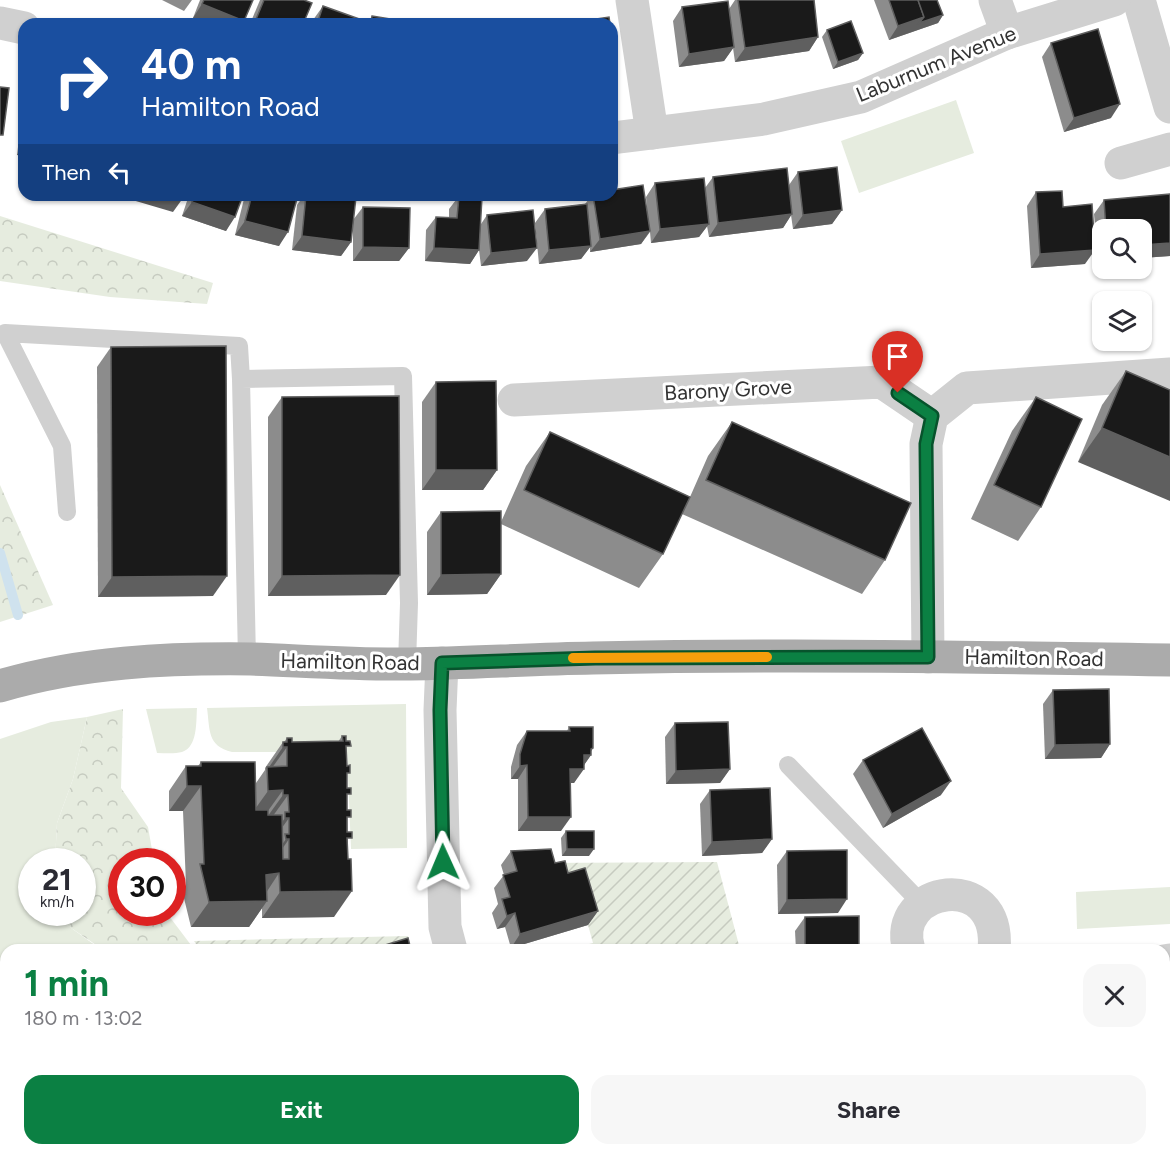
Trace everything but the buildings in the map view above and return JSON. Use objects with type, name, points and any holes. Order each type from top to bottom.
[{"type":"main road","name":"Hamilton Road","points":[[0,686],[24,678],[113,663],[247,659],[407,664],[595,658],[928,657],[1170,660]]},
{"type":"street","points":[[632,0],[652,133]]},
{"type":"street","points":[[995,0],[1007,33]]},
{"type":"street","name":"Laburnum Avenue","points":[[618,137],[764,119],[861,97],[1007,33],[1114,0]]},
{"type":"street","points":[[1139,0],[1170,107]]},
{"type":"street","points":[[0,23],[18,27]]},
{"type":"street","points":[[1121,163],[1170,149]]},
{"type":"street","points":[[928,657],[926,444],[932,416],[967,388],[1170,374]]},
{"type":"street","name":"Barony Grove","points":[[514,400],[882,382],[932,416]]},
{"type":"street","points":[[442,663],[440,710],[445,927],[449,944]]},
{"type":"street","points":[[908,944],[907,930],[912,916],[922,904],[948,893],[975,900],[985,909],[992,922],[994,944]]},
{"type":"lane","points":[[67,512],[62,446],[5,333],[239,346],[247,659]]},
{"type":"lane","points":[[241,379],[403,376],[409,603],[407,664]]},
{"type":"lane","points":[[788,765],[922,904]]},
{"type":"green space","points":[[956,100],[974,153],[859,193],[841,141]]},
{"type":"green space","points":[[0,216],[213,283],[207,304],[110,297],[0,281]]},
{"type":"green space","points":[[0,485],[53,605],[0,622]]},
{"type":"green space","points":[[406,704],[407,848],[351,849],[347,752],[232,752],[218,746],[211,736],[207,708]]},
{"type":"green space","points":[[197,708],[195,733],[191,745],[182,752],[157,753],[146,709]]},
{"type":"green space","points":[[123,709],[121,788],[148,827],[152,848],[108,848],[108,926],[177,926],[190,944],[95,944],[68,926],[96,926],[96,848],[56,848],[57,823],[73,779],[87,717]]},
{"type":"green space","points":[[87,717],[73,779],[57,823],[56,848],[18,848],[18,926],[68,926],[93,944],[0,944],[0,739],[51,722]]},
{"type":"green space","points":[[717,862],[739,944],[589,944],[593,943],[576,882],[541,863]]},
{"type":"green space","points":[[1170,887],[1170,924],[1077,929],[1076,892]]},
{"type":"green space","points":[[408,936],[410,944],[196,944],[194,941]]},
{"type":"waterway","points":[[0,553],[18,615]]},
{"type":"slow traffic","points":[[573,658],[767,657]]},
{"type":"route","points":[[443,862],[440,710],[442,663],[595,658],[928,657],[926,444],[932,416],[898,393]]}]
